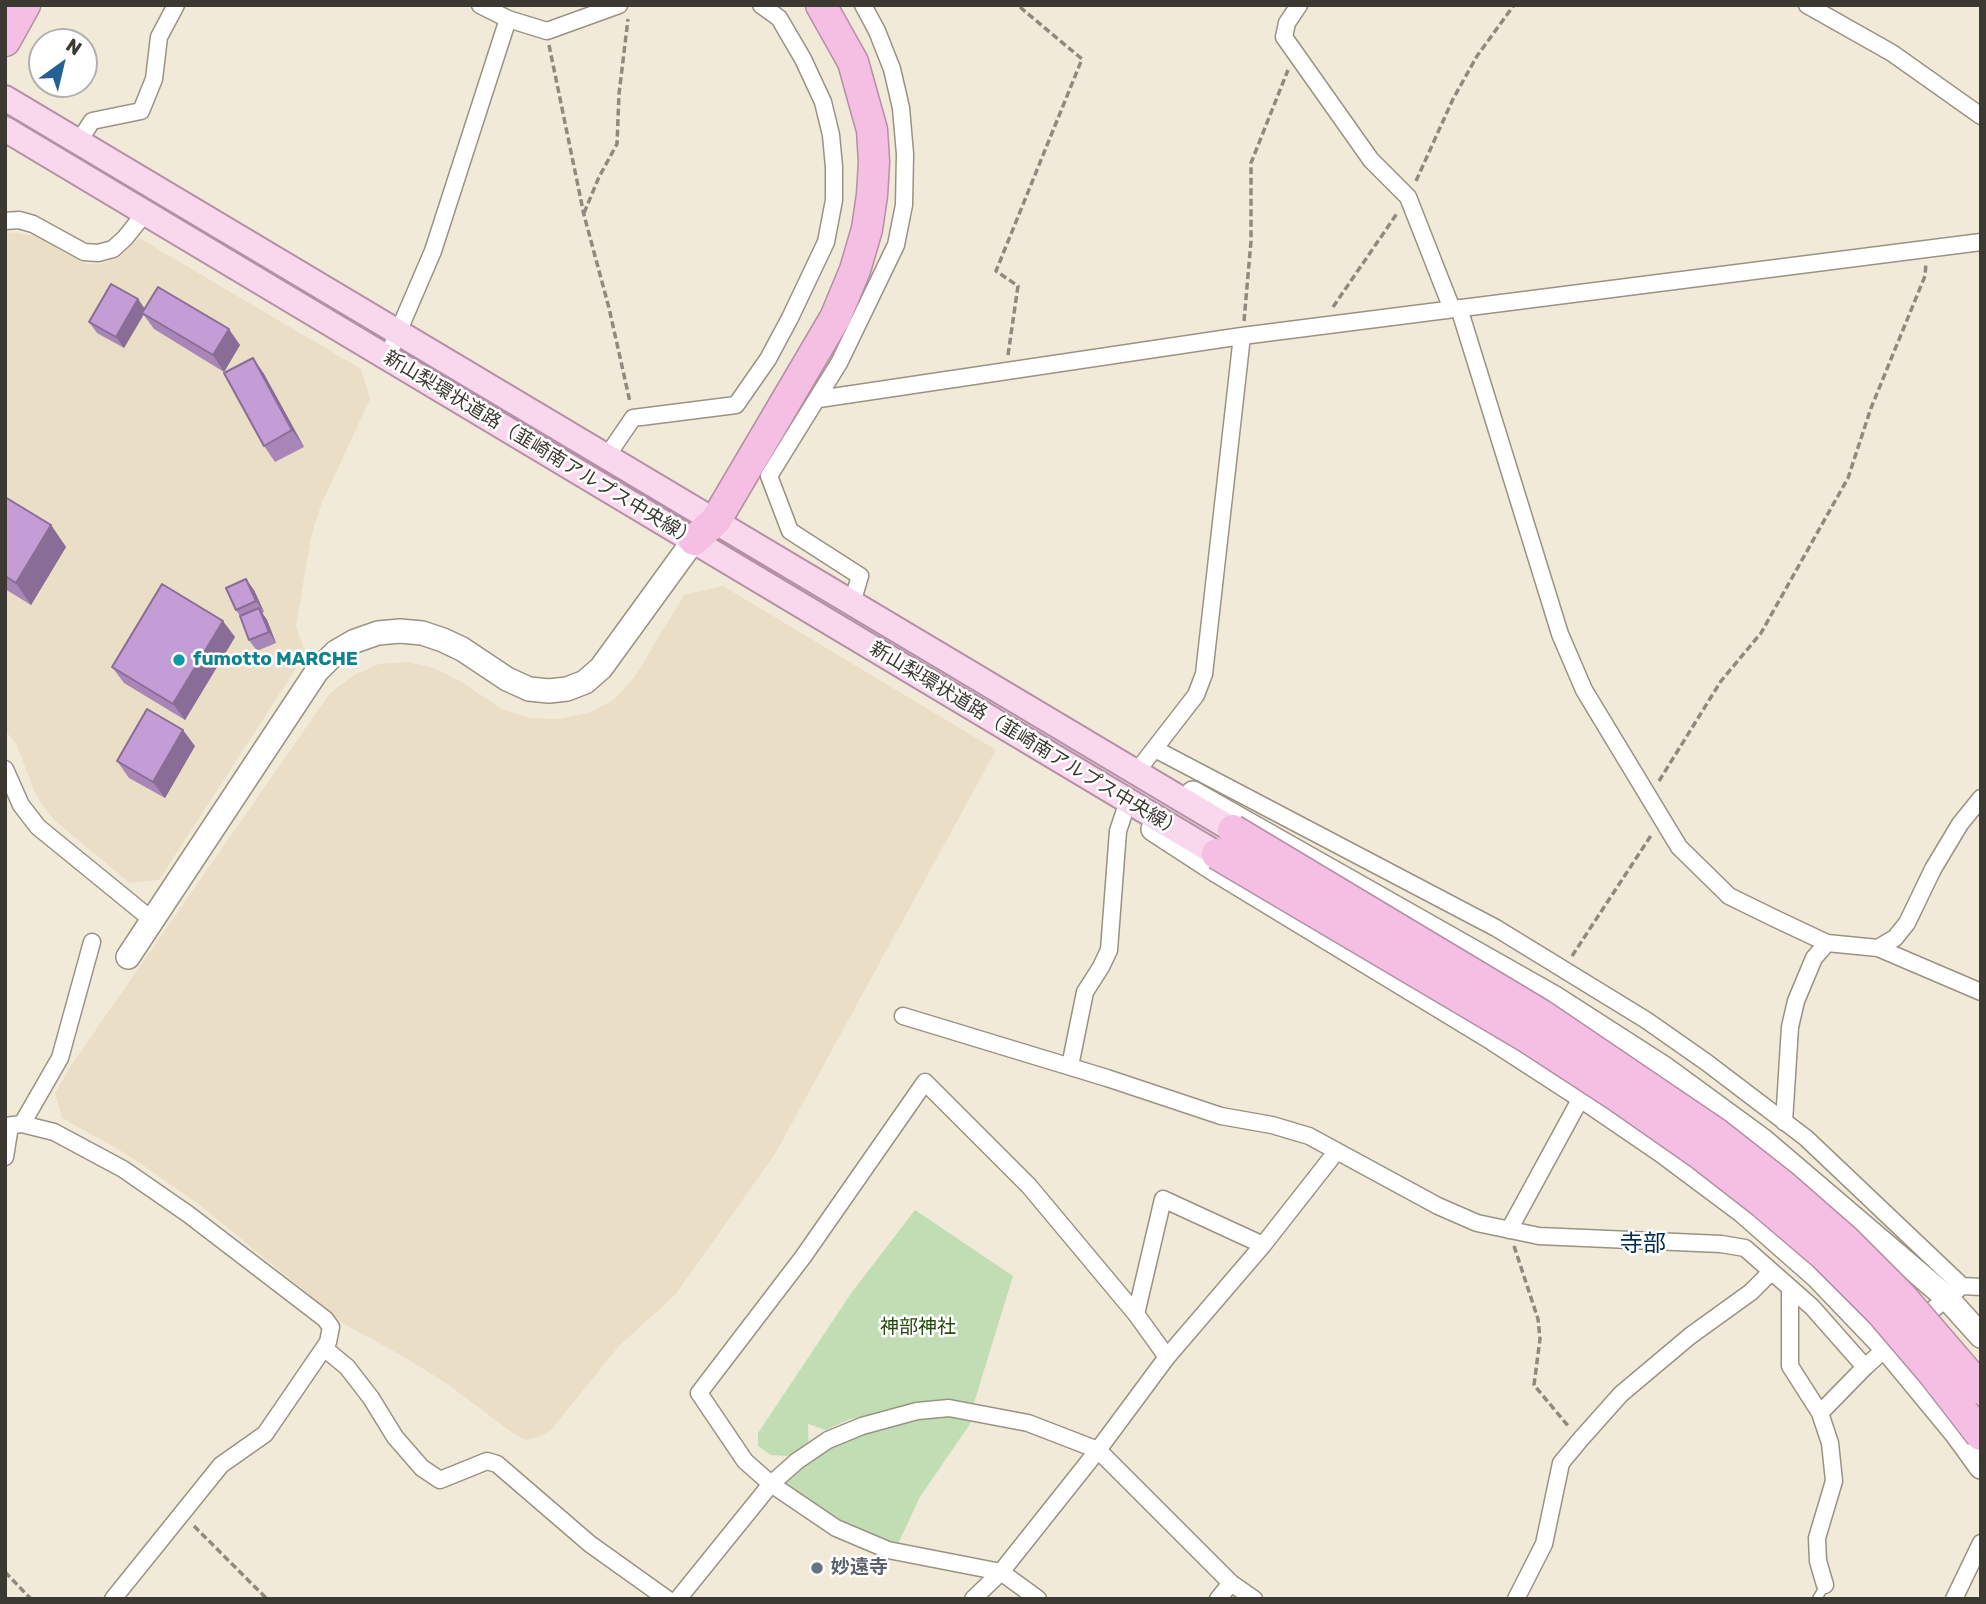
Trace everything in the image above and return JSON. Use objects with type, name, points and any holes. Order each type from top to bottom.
[{"type":"highway","points":[[6,40],[25,5]]},
{"type":"highway","points":[[703,524],[821,310],[838,269],[850,228],[857,189],[858,164],[851,112],[840,73],[822,36],[802,5]]},
{"type":"highway","points":[[703,524],[835,318],[855,270],[867,229],[874,162],[872,130],[853,62],[821,5]]},
{"type":"highway","name":"新山梨環状道路（韮崎南アルプス中央線）","points":[[1225,842],[1539,1014],[1717,1134],[1782,1185],[1845,1240],[1901,1296],[1981,1389]]},
{"type":"highway","name":"新山梨環状道路（韮崎南アルプス中央線）","points":[[1225,842],[1617,1096],[1700,1154],[1763,1203],[1824,1255],[1872,1303],[1933,1373],[1981,1434]]},
{"type":"main road","name":"新山梨環状道路（韮崎南アルプス中央線）","points":[[5,97],[607,456],[909,669],[1225,842]]},
{"type":"main road","name":"新山梨環状道路（韮崎南アルプス中央線）","points":[[5,129],[387,358],[852,603],[980,679],[1225,842]]},
{"type":"street","points":[[79,141],[92,121],[141,111],[154,79],[159,37],[176,5]]},
{"type":"street","points":[[480,5],[508,19],[547,31],[624,12]]},
{"type":"street","points":[[607,456],[634,418],[736,405],[768,359],[826,242],[834,200],[834,167],[831,135],[823,102],[803,59],[779,18],[761,5]]},
{"type":"street","points":[[852,603],[860,576],[790,531],[769,476],[839,363],[896,245],[904,205],[905,154],[901,108],[892,69],[863,5]]},
{"type":"street","points":[[1299,5],[1287,23],[1284,37],[1371,160],[1408,197],[1455,308],[1560,634],[1584,690],[1679,847],[1729,896],[1827,943],[1878,948],[1981,992]]},
{"type":"street","points":[[1811,6],[1892,53],[1981,116]]},
{"type":"street","points":[[387,358],[433,251],[508,19]]},
{"type":"street","points":[[5,221],[19,220],[33,224],[84,252],[98,253],[113,250],[145,213]]},
{"type":"street","points":[[819,399],[1242,336],[1981,242]]},
{"type":"street","points":[[1148,758],[1196,695],[1204,674],[1242,336]]},
{"type":"street","points":[[128,957],[317,671],[336,652],[355,640],[378,633],[422,633],[452,644],[507,679],[529,689],[567,689],[585,682],[601,668],[703,524]]},
{"type":"street","points":[[909,669],[1219,872],[1494,1040],[1664,1152],[1743,1211],[1817,1276],[1886,1348],[1981,1467]]},
{"type":"street","points":[[980,679],[1496,928],[1656,1027],[1806,1138],[1864,1190],[1954,1292],[1981,1336]]},
{"type":"street","points":[[1148,758],[1240,819],[1541,990],[1665,1069],[1762,1140],[1954,1292]]},
{"type":"street","points":[[5,769],[21,805],[38,827],[152,920]]},
{"type":"street","points":[[1878,948],[1895,939],[1907,923],[1933,869],[1960,824],[1981,798]]},
{"type":"street","points":[[1070,1066],[1085,992],[1109,950],[1118,831],[1125,810]]},
{"type":"street","points":[[5,1157],[13,1125],[60,1058],[92,942]]},
{"type":"street","points":[[1784,1122],[1790,1027],[1796,1001],[1814,958],[1827,943]]},
{"type":"street","points":[[902,1016],[1070,1066],[1221,1116],[1272,1125],[1309,1136],[1438,1206],[1477,1223],[1539,1236],[1721,1244],[1745,1248],[1770,1273],[1812,1307],[1865,1367]]},
{"type":"street","points":[[1038,1599],[1001,1572],[888,1550],[836,1528],[771,1484],[745,1461],[699,1393],[803,1257],[925,1082],[1029,1186],[1136,1314],[1167,1357]]},
{"type":"street","points":[[1509,1230],[1581,1096]]},
{"type":"street","points":[[13,1125],[54,1132],[122,1168],[188,1213],[325,1319],[331,1327],[328,1342],[265,1434],[222,1465],[113,1599]]},
{"type":"street","points":[[973,1599],[1001,1572],[1098,1450],[1167,1357],[1263,1245],[1336,1152]]},
{"type":"street","points":[[1136,1314],[1163,1199],[1263,1245]]},
{"type":"street","points":[[1516,1599],[1544,1544],[1561,1463],[1621,1394],[1689,1336],[1751,1292],[1770,1273]]},
{"type":"street","points":[[1820,1413],[1886,1348],[1954,1292],[1981,1287]]},
{"type":"street","points":[[1790,1289],[1790,1366],[1820,1413],[1830,1443],[1834,1481],[1816,1538],[1821,1592]]},
{"type":"street","points":[[324,1348],[346,1367],[371,1398],[395,1437],[422,1468],[440,1480],[487,1461],[497,1464],[590,1544],[667,1599]]},
{"type":"street","points":[[678,1599],[771,1484],[791,1465],[828,1440],[862,1426],[917,1411],[949,1408],[1028,1423],[1098,1450],[1231,1583],[1254,1599]]},
{"type":"street","points":[[1954,1599],[1981,1543]]},
{"type":"street","points":[[1218,1599],[1231,1583]]},
{"type":"path","points":[[1006,371],[1018,286],[996,271],[1082,59],[1021,8],[1022,5]]},
{"type":"path","points":[[1320,326],[1408,197],[1471,66],[1514,5]]},
{"type":"path","points":[[584,215],[599,177],[617,145],[624,12]]},
{"type":"path","points":[[547,31],[584,215],[634,418]]},
{"type":"path","points":[[1242,336],[1251,241],[1251,163],[1295,52]]},
{"type":"path","points":[[1648,798],[1721,681],[1761,633],[1847,478],[1871,408],[1925,276],[1928,248]]},
{"type":"path","points":[[1563,970],[1662,820]]},
{"type":"path","points":[[1509,1230],[1538,1319],[1541,1339],[1534,1385],[1580,1440]]},
{"type":"path","points":[[181,1514],[267,1599]]},
{"type":"path","points":[[5,1572],[31,1599]]},
{"type":"shaded area","points":[[12,232],[35,236],[89,264],[100,264],[120,257],[139,238],[361,369],[370,399],[321,505],[311,537],[296,627],[306,653],[159,880],[130,883],[54,820],[37,797],[16,744],[5,730],[5,234]]},
{"type":"shaded area","points":[[723,586],[996,750],[775,1154],[675,1295],[619,1346],[551,1430],[526,1440],[446,1383],[344,1324],[200,1205],[128,1155],[62,1118],[55,1093],[72,1064],[330,693],[354,675],[379,664],[408,662],[434,668],[460,681],[502,709],[530,718],[558,719],[588,713],[612,701],[634,678],[684,595]]},
{"type":"green space","name":"神部神社","points":[[915,1210],[1013,1276],[974,1403],[954,1402],[850,1419],[826,1430],[808,1424],[809,1451],[917,1411],[974,1418],[920,1497],[894,1552],[771,1484],[807,1453],[771,1455],[758,1446],[758,1433],[852,1292]]},
{"type":"building","points":[[111,284],[138,299],[116,337],[89,322]]},
{"type":"building","points":[[158,287],[229,329],[213,355],[142,313]]},
{"type":"building","points":[[253,358],[292,430],[264,446],[224,373]]},
{"type":"building","points":[[5,497],[51,525],[16,583],[5,576]]},
{"type":"building","points":[[246,579],[256,601],[236,610],[226,588]]},
{"type":"building","name":"fumotto MARCHE","points":[[162,584],[223,621],[173,704],[112,667]]},
{"type":"building","points":[[259,608],[269,632],[249,640],[240,616]]},
{"type":"building","points":[[147,709],[183,730],[153,782],[117,761]]},
{"type":"place","name":"fumotto MARCHE","points":[[179,660]]},
{"type":"place","name":"妙遠寺","points":[[817,1568]]},
{"type":"district","name":"寺部","points":[[1643,1244]]}]
